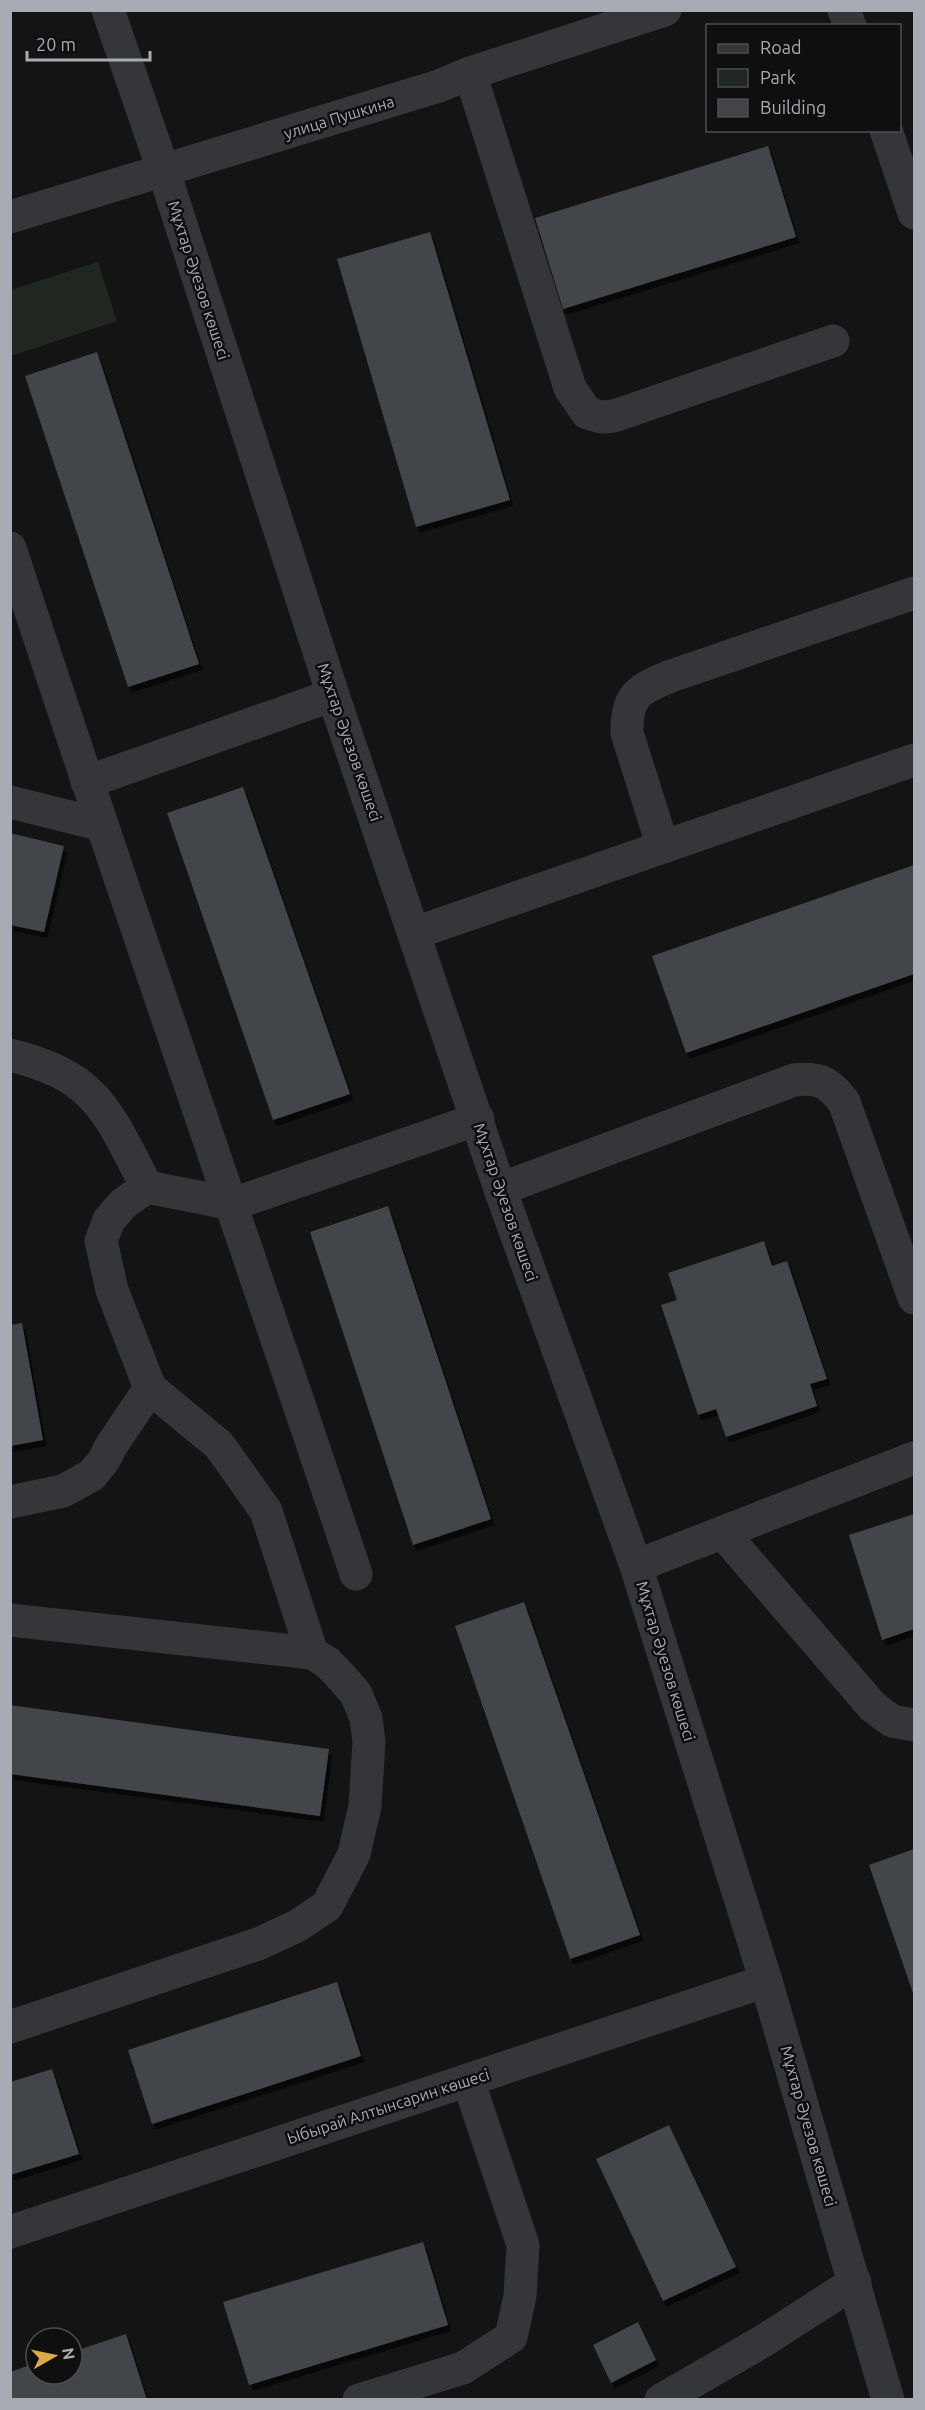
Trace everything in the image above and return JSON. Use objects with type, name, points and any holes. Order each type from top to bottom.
[{"type":"street","name":"Мұхтар Әуезов көшесі","points":[[108,10],[164,172],[333,695],[500,1189],[636,1566],[766,1981],[888,2400]]},
{"type":"street","name":"улица Пушкина","points":[[10,218],[439,86],[470,73],[665,10]]},
{"type":"street","points":[[470,73],[570,387],[587,413],[601,417],[614,416],[832,341]]},
{"type":"street","points":[[887,132],[915,213]]},
{"type":"street","points":[[10,548],[87,782],[233,1204],[356,1574]]},
{"type":"street","points":[[663,848],[627,733],[627,715],[632,698],[647,686],[671,676],[915,593]]},
{"type":"street","points":[[87,782],[333,695]]},
{"type":"street","points":[[415,933],[915,760]]},
{"type":"street","points":[[10,802],[102,825]]},
{"type":"street","points":[[10,1055],[56,1069],[75,1080],[96,1097],[112,1121],[147,1187]]},
{"type":"street","points":[[500,1189],[794,1080],[809,1078],[825,1083],[844,1102],[915,1298]]},
{"type":"street","points":[[312,1653],[266,1511],[219,1444],[150,1388],[112,1290],[101,1241],[109,1220],[124,1203],[147,1187],[233,1204],[478,1119]]},
{"type":"street","points":[[10,1502],[63,1491],[92,1475],[150,1388]]},
{"type":"street","points":[[636,1566],[915,1458]]},
{"type":"street","points":[[723,1533],[873,1707],[892,1720],[915,1725]]},
{"type":"street","points":[[10,1620],[312,1653],[328,1663],[356,1694],[366,1718],[369,1742],[365,1806],[354,1854],[327,1906],[297,1926],[258,1944],[10,2027]]},
{"type":"street","name":"Ыбырай Алтынсарин көшесі","points":[[10,2232],[766,1981]]},
{"type":"street","points":[[359,2400],[463,2368],[511,2337],[520,2296],[523,2245],[468,2080]]},
{"type":"street","points":[[661,2400],[765,2340],[855,2282]]},
{"type":"green space","points":[[98,262],[117,321],[11,356],[11,290]]},
{"type":"building","points":[[768,146],[796,237],[563,309],[535,218]]},
{"type":"building","points":[[430,232],[510,500],[416,527],[337,259]]},
{"type":"building","points":[[97,352],[199,664],[128,687],[25,376]]},
{"type":"building","points":[[243,787],[350,1094],[273,1120],[167,813]]},
{"type":"building","points":[[10,833],[64,846],[44,932],[10,925]]},
{"type":"building","points":[[914,865],[914,974],[686,1053],[652,956]]},
{"type":"building","points":[[388,1206],[491,1519],[413,1545],[310,1232]]},
{"type":"building","points":[[764,1241],[772,1266],[787,1261],[827,1379],[810,1384],[817,1406],[726,1437],[716,1409],[698,1415],[661,1305],[677,1300],[668,1273]]},
{"type":"building","points":[[22,1323],[43,1440],[10,1446],[10,1325]]},
{"type":"building","points":[[914,1514],[914,1629],[882,1640],[849,1535]]},
{"type":"building","points":[[524,1602],[640,1935],[570,1959],[455,1626]]},
{"type":"building","points":[[10,1705],[329,1749],[320,1816],[10,1774]]},
{"type":"building","points":[[914,1849],[914,1996],[869,1865]]},
{"type":"building","points":[[337,1982],[361,2056],[152,2124],[128,2050]]},
{"type":"building","points":[[52,2069],[79,2154],[10,2175],[10,2082]]},
{"type":"building","points":[[669,2125],[736,2267],[663,2301],[596,2159]]},
{"type":"building","points":[[423,2242],[448,2325],[249,2385],[223,2302]]},
{"type":"building","points":[[638,2322],[656,2360],[611,2383],[593,2345]]},
{"type":"building","points":[[126,2334],[147,2400],[10,2400],[10,2372],[24,2367],[24,2386],[84,2386],[84,2348]]}]
